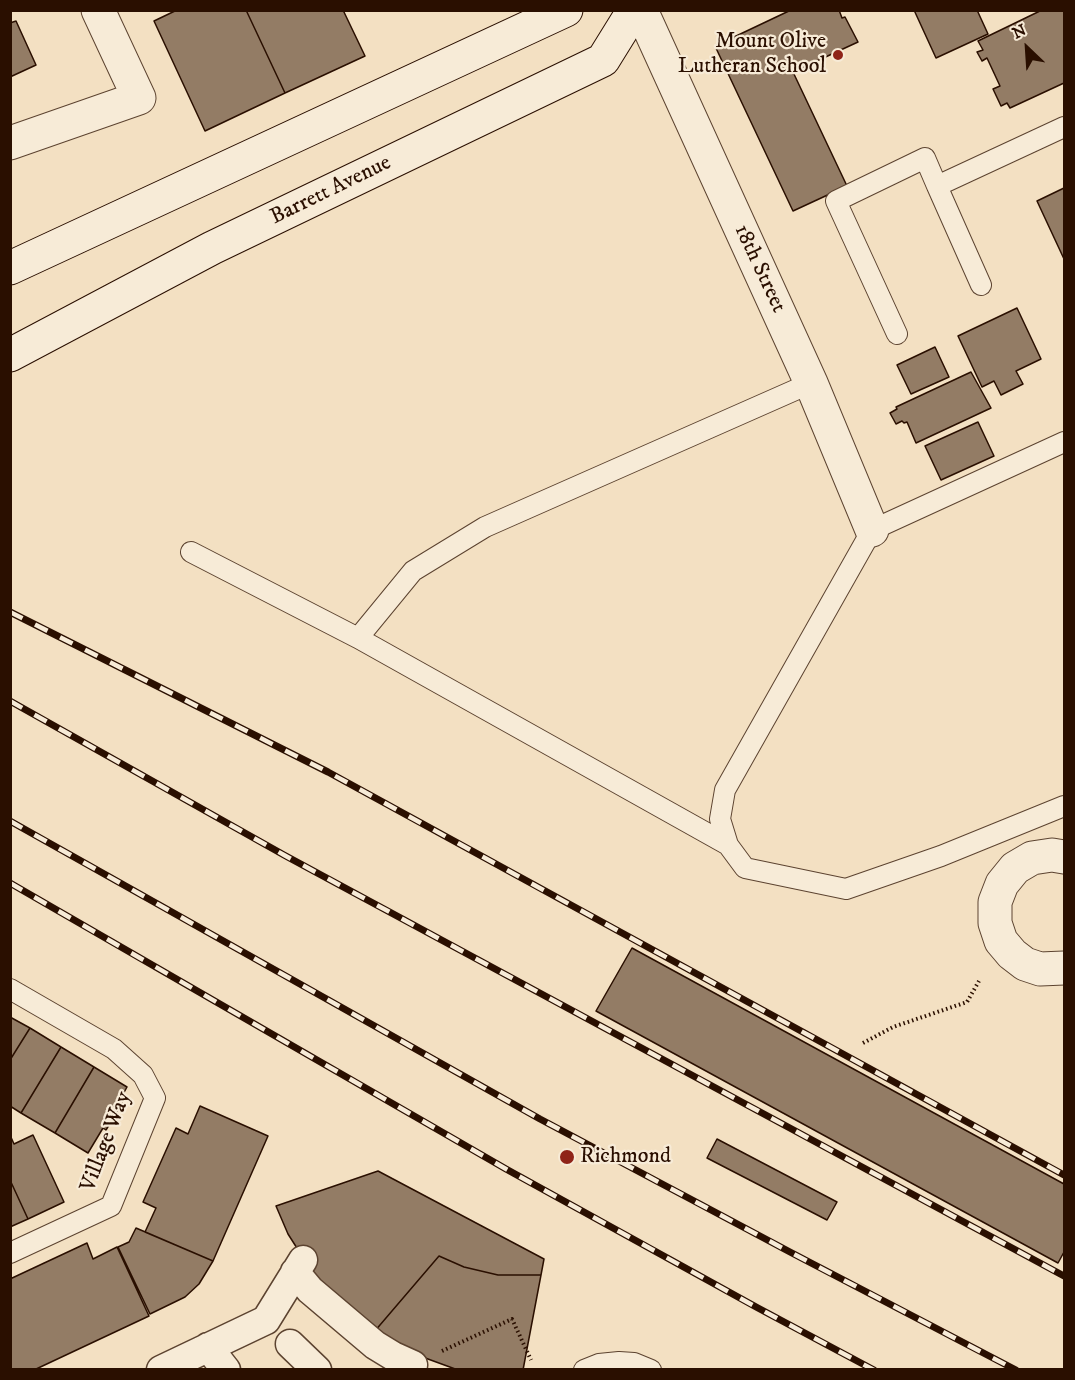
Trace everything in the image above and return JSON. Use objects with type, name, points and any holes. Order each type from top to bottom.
[{"type":"main road","points":[[10,143],[139,98],[98,10]]},
{"type":"main road","points":[[10,267],[566,10]]},
{"type":"main road","name":"Barrett Avenue","points":[[10,356],[212,248],[603,60],[634,10]]},
{"type":"main road","name":"18th Street","points":[[641,10],[811,383],[872,530]]},
{"type":"main road","points":[[1065,857],[1052,855],[1032,858],[1015,868],[1002,884],[995,902],[995,923],[1001,941],[1012,954],[1025,964],[1040,969],[1065,968]]},
{"type":"street","points":[[279,1334],[299,1266],[310,1290],[375,1345],[408,1367]]},
{"type":"street","points":[[160,1370],[208,1347],[279,1334]]},
{"type":"street","points":[[279,1334],[317,1370]]},
{"type":"street","points":[[208,1347],[226,1370]]},
{"type":"lane","points":[[937,186],[1065,127]]},
{"type":"lane","points":[[897,334],[837,201],[925,158],[981,285]]},
{"type":"lane","points":[[358,638],[413,571],[485,527],[811,383]]},
{"type":"lane","points":[[1065,442],[872,530],[725,790],[720,819],[728,844],[745,868],[846,889],[941,856],[1065,806]]},
{"type":"lane","points":[[191,552],[358,638],[728,844]]},
{"type":"lane","name":"Village Way","points":[[10,989],[114,1049],[143,1075],[155,1098],[111,1206],[10,1253]]},
{"type":"lane","points":[[584,1370],[599,1364],[619,1362],[634,1363],[651,1370]]},
{"type":"path","points":[[862,1043],[893,1027],[967,1002],[979,981]]},
{"type":"path","points":[[408,1367],[512,1319],[531,1360]]},
{"type":"building","points":[[177,10],[246,10],[285,93],[205,131],[154,21]]},
{"type":"building","points":[[246,10],[343,10],[365,56],[285,93]]},
{"type":"building","points":[[791,10],[839,10],[858,42],[793,72],[847,186],[793,211],[715,46]]},
{"type":"building","points":[[914,10],[977,10],[988,34],[936,58]]},
{"type":"building","points":[[1042,10],[1064,10],[1064,83],[1010,108],[1007,103],[1001,106],[993,89],[1000,86],[987,58],[982,61],[977,52],[983,50],[978,41]]},
{"type":"building","points":[[16,21],[36,65],[10,77],[10,23]]},
{"type":"building","points":[[1064,188],[1064,259],[1037,201]]},
{"type":"building","points":[[1017,308],[1041,359],[1016,371],[1023,384],[1001,395],[994,381],[982,387],[958,336]]},
{"type":"building","points":[[935,347],[949,377],[911,394],[897,365]]},
{"type":"building","points":[[971,372],[991,408],[916,443],[907,422],[902,421],[896,424],[890,413],[897,409],[896,407]]},
{"type":"building","points":[[978,422],[994,456],[941,480],[925,446]]},
{"type":"building","points":[[632,948],[1064,1184],[1064,1252],[1058,1263],[596,1011]]},
{"type":"building","points":[[10,1017],[30,1028],[10,1060]]},
{"type":"building","points":[[30,1028],[61,1047],[21,1113],[10,1106],[10,1060]]},
{"type":"building","points":[[61,1047],[94,1067],[55,1133],[21,1113]]},
{"type":"building","points":[[94,1067],[127,1087],[122,1096],[125,1098],[106,1130],[103,1128],[88,1153],[55,1133]]},
{"type":"building","points":[[200,1106],[268,1136],[213,1261],[145,1232],[156,1208],[143,1202],[176,1128],[188,1134]]},
{"type":"building","points":[[10,1135],[14,1144],[33,1135],[64,1202],[28,1219],[10,1180]]},
{"type":"building","points":[[717,1139],[837,1202],[827,1220],[707,1158]]},
{"type":"building","points":[[378,1171],[544,1259],[541,1275],[498,1275],[464,1267],[439,1256],[374,1332],[316,1278],[288,1234],[276,1206]]},
{"type":"building","points":[[10,1180],[28,1219],[10,1227]]},
{"type":"building","points":[[136,1228],[213,1261],[199,1284],[185,1297],[150,1314],[118,1247],[129,1242]]},
{"type":"building","points":[[87,1243],[93,1259],[117,1247],[149,1316],[34,1370],[10,1370],[10,1279]]},
{"type":"building","points":[[439,1256],[464,1267],[498,1275],[541,1275],[523,1370],[458,1370],[417,1355],[374,1332]]},
{"type":"railway","points":[[10,612],[328,772],[1064,1175]]},
{"type":"railway","points":[[10,701],[284,855],[1064,1276]]},
{"type":"railway","points":[[10,821],[540,1119],[1016,1370]]},
{"type":"railway","points":[[10,883],[506,1169],[874,1370]]},
{"type":"place","name":"Mount Olive Lutheran School","points":[[838,55]]},
{"type":"place","name":"Richmond","points":[[567,1157]]}]
